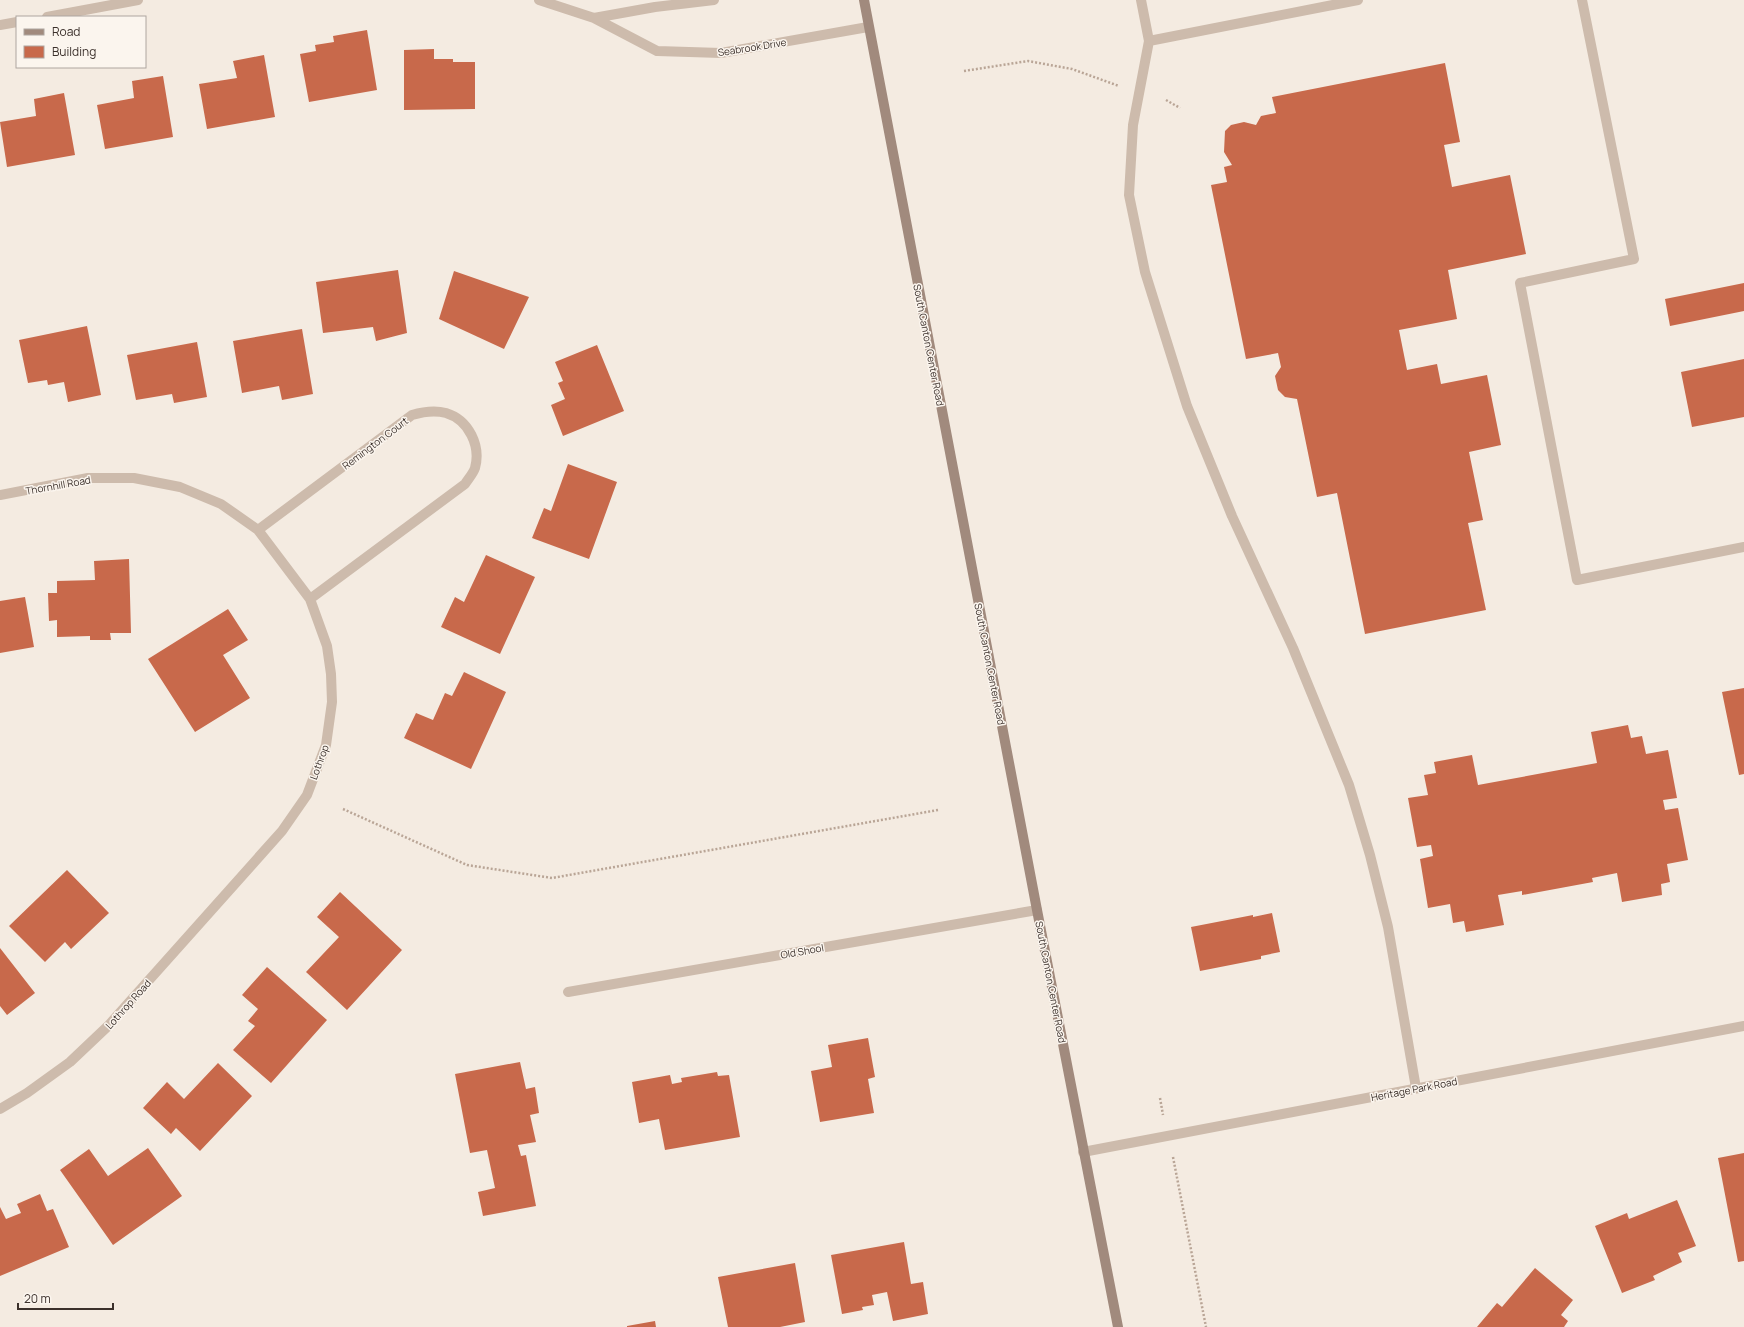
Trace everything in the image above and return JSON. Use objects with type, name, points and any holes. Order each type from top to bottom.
[{"type":"main road","name":"South Canton Center Road","points":[[864,0],[1083,1152],[1118,1327]]},
{"type":"street","points":[[52,16],[138,0]]},
{"type":"street","name":"Seabrook Drive","points":[[539,0],[594,18],[657,51],[721,53],[868,27]]},
{"type":"street","name":"Seabrook Drive","points":[[594,18],[654,7],[714,0]]},
{"type":"street","points":[[1141,0],[1149,41],[1133,125],[1129,195],[1145,272],[1187,406],[1232,516],[1293,648],[1349,785],[1370,855],[1388,928],[1416,1088]]},
{"type":"street","points":[[1149,41],[1358,0]]},
{"type":"street","points":[[1582,0],[1634,259],[1520,283],[1577,580],[1744,547]]},
{"type":"street","points":[[0,25],[16,22]]},
{"type":"street","name":"Remington Court","points":[[258,530],[412,415],[424,412],[445,412],[458,418],[466,426],[472,435],[476,448],[476,457],[474,469],[465,484],[310,599]]},
{"type":"street","name":"Thornhill Road","points":[[0,495],[88,478],[134,478],[180,487],[221,504],[258,530],[310,599]]},
{"type":"street","name":"Lothrop","points":[[238,879],[282,831],[307,795],[326,745],[332,702],[331,674],[327,646],[310,599]]},
{"type":"street","name":"Lothrop Road","points":[[0,1109],[28,1093],[70,1062],[108,1026],[238,879]]},
{"type":"street","name":"Old Shool","points":[[568,992],[1037,910]]},
{"type":"street","name":"Heritage Park Road","points":[[1083,1152],[1744,1026]]},
{"type":"path","points":[[964,71],[1028,61],[1072,69],[1119,86]]},
{"type":"path","points":[[1166,100],[1180,108]]},
{"type":"path","points":[[343,809],[467,865],[552,878],[938,810]]},
{"type":"path","points":[[1177,1177],[1206,1327]]},
{"type":"building","points":[[367,30],[377,90],[309,102],[300,54],[316,51],[315,45],[334,42],[333,36]]},
{"type":"building","points":[[434,49],[434,59],[453,59],[453,62],[475,62],[475,109],[404,110],[404,50]]},
{"type":"building","points":[[264,55],[275,117],[207,129],[199,84],[237,78],[233,61]]},
{"type":"building","points":[[1445,63],[1460,142],[1444,145],[1452,187],[1510,175],[1526,254],[1448,270],[1457,319],[1399,330],[1407,370],[1437,364],[1441,384],[1487,375],[1501,445],[1469,452],[1483,520],[1468,523],[1486,610],[1365,634],[1337,493],[1317,497],[1297,399],[1285,397],[1278,390],[1275,376],[1281,367],[1278,353],[1246,359],[1211,185],[1227,182],[1224,167],[1232,165],[1224,152],[1225,131],[1231,125],[1244,122],[1256,125],[1261,116],[1276,113],[1272,97]]},
{"type":"building","points":[[163,76],[173,137],[105,149],[97,105],[134,98],[132,81]]},
{"type":"building","points":[[64,93],[75,155],[7,167],[0,122],[36,116],[34,99]]},
{"type":"building","points":[[398,270],[407,333],[376,341],[373,327],[323,333],[316,282]]},
{"type":"building","points":[[454,271],[529,297],[504,349],[439,319]]},
{"type":"building","points":[[1744,283],[1744,311],[1670,326],[1665,299]]},
{"type":"building","points":[[87,326],[101,395],[68,402],[64,382],[48,385],[47,380],[28,383],[19,340]]},
{"type":"building","points":[[302,329],[313,394],[282,400],[279,386],[242,393],[233,341]]},
{"type":"building","points":[[197,342],[207,397],[174,403],[172,394],[136,400],[127,355]]},
{"type":"building","points":[[597,345],[624,411],[563,436],[551,405],[565,399],[558,383],[563,381],[555,362]]},
{"type":"building","points":[[1744,359],[1744,417],[1692,427],[1681,372]]},
{"type":"building","points":[[568,464],[617,482],[589,559],[532,538],[544,508],[551,511]]},
{"type":"building","points":[[486,555],[535,577],[500,654],[441,627],[455,597],[464,602]]},
{"type":"building","points":[[129,559],[131,633],[110,633],[111,640],[90,640],[90,636],[57,637],[57,620],[49,621],[48,593],[57,593],[57,581],[95,580],[94,561]]},
{"type":"building","points":[[25,597],[34,647],[0,653],[0,601]]},
{"type":"building","points":[[228,609],[248,640],[223,655],[250,698],[195,732],[148,659]]},
{"type":"building","points":[[464,672],[506,692],[471,769],[404,738],[416,713],[433,720],[445,693],[452,696]]},
{"type":"building","points":[[1744,688],[1744,774],[1739,775],[1722,692]]},
{"type":"building","points":[[1628,725],[1631,738],[1642,736],[1646,754],[1668,750],[1677,798],[1663,800],[1665,810],[1678,808],[1688,860],[1667,864],[1670,882],[1661,884],[1662,895],[1622,902],[1617,873],[1592,878],[1593,882],[1522,895],[1522,891],[1498,895],[1504,925],[1466,932],[1464,921],[1453,923],[1450,904],[1428,908],[1420,859],[1433,856],[1431,845],[1417,847],[1408,798],[1428,795],[1424,775],[1436,773],[1434,762],[1472,755],[1478,785],[1597,763],[1591,732]]},
{"type":"building","points":[[67,870],[109,913],[71,949],[65,942],[45,962],[9,926]]},
{"type":"building","points":[[340,892],[402,950],[347,1010],[306,972],[339,937],[317,917]]},
{"type":"building","points":[[1272,913],[1280,952],[1261,956],[1261,959],[1200,971],[1191,927],[1253,915],[1253,917]]},
{"type":"building","points":[[0,948],[35,993],[7,1015],[0,1006]]},
{"type":"building","points":[[267,967],[327,1020],[271,1083],[233,1050],[255,1026],[248,1021],[258,1009],[242,995]]},
{"type":"building","points":[[868,1038],[875,1077],[868,1079],[874,1113],[820,1122],[811,1071],[832,1067],[828,1045]]},
{"type":"building","points":[[520,1062],[526,1089],[535,1087],[539,1113],[530,1115],[536,1142],[518,1145],[521,1156],[526,1155],[536,1206],[483,1216],[478,1192],[495,1188],[487,1150],[470,1153],[455,1074]]},
{"type":"building","points":[[218,1063],[252,1096],[200,1151],[176,1128],[171,1134],[143,1108],[167,1082],[184,1099]]},
{"type":"building","points":[[717,1072],[718,1076],[729,1075],[740,1137],[665,1150],[659,1119],[639,1123],[632,1082],[670,1075],[672,1084],[682,1082],[681,1078]]},
{"type":"building","points":[[148,1148],[182,1196],[113,1245],[60,1170],[89,1149],[108,1176]]},
{"type":"building","points":[[1744,1153],[1744,1261],[1738,1262],[1718,1158]]},
{"type":"building","points":[[40,1194],[47,1211],[53,1209],[69,1247],[0,1276],[0,1207],[6,1219],[21,1213],[17,1204]]},
{"type":"building","points":[[1677,1200],[1696,1246],[1678,1253],[1682,1262],[1653,1276],[1655,1280],[1622,1293],[1595,1226],[1627,1213],[1629,1219]]},
{"type":"building","points":[[904,1242],[911,1284],[923,1282],[928,1314],[893,1321],[887,1292],[872,1295],[874,1305],[862,1307],[863,1310],[842,1314],[831,1255]]},
{"type":"building","points":[[795,1263],[805,1322],[780,1327],[728,1327],[718,1277]]},
{"type":"building","points":[[1535,1268],[1573,1300],[1561,1315],[1568,1321],[1564,1327],[1477,1327],[1497,1303],[1502,1307]]},
{"type":"building","points":[[655,1321],[656,1327],[627,1327],[627,1326]]}]
